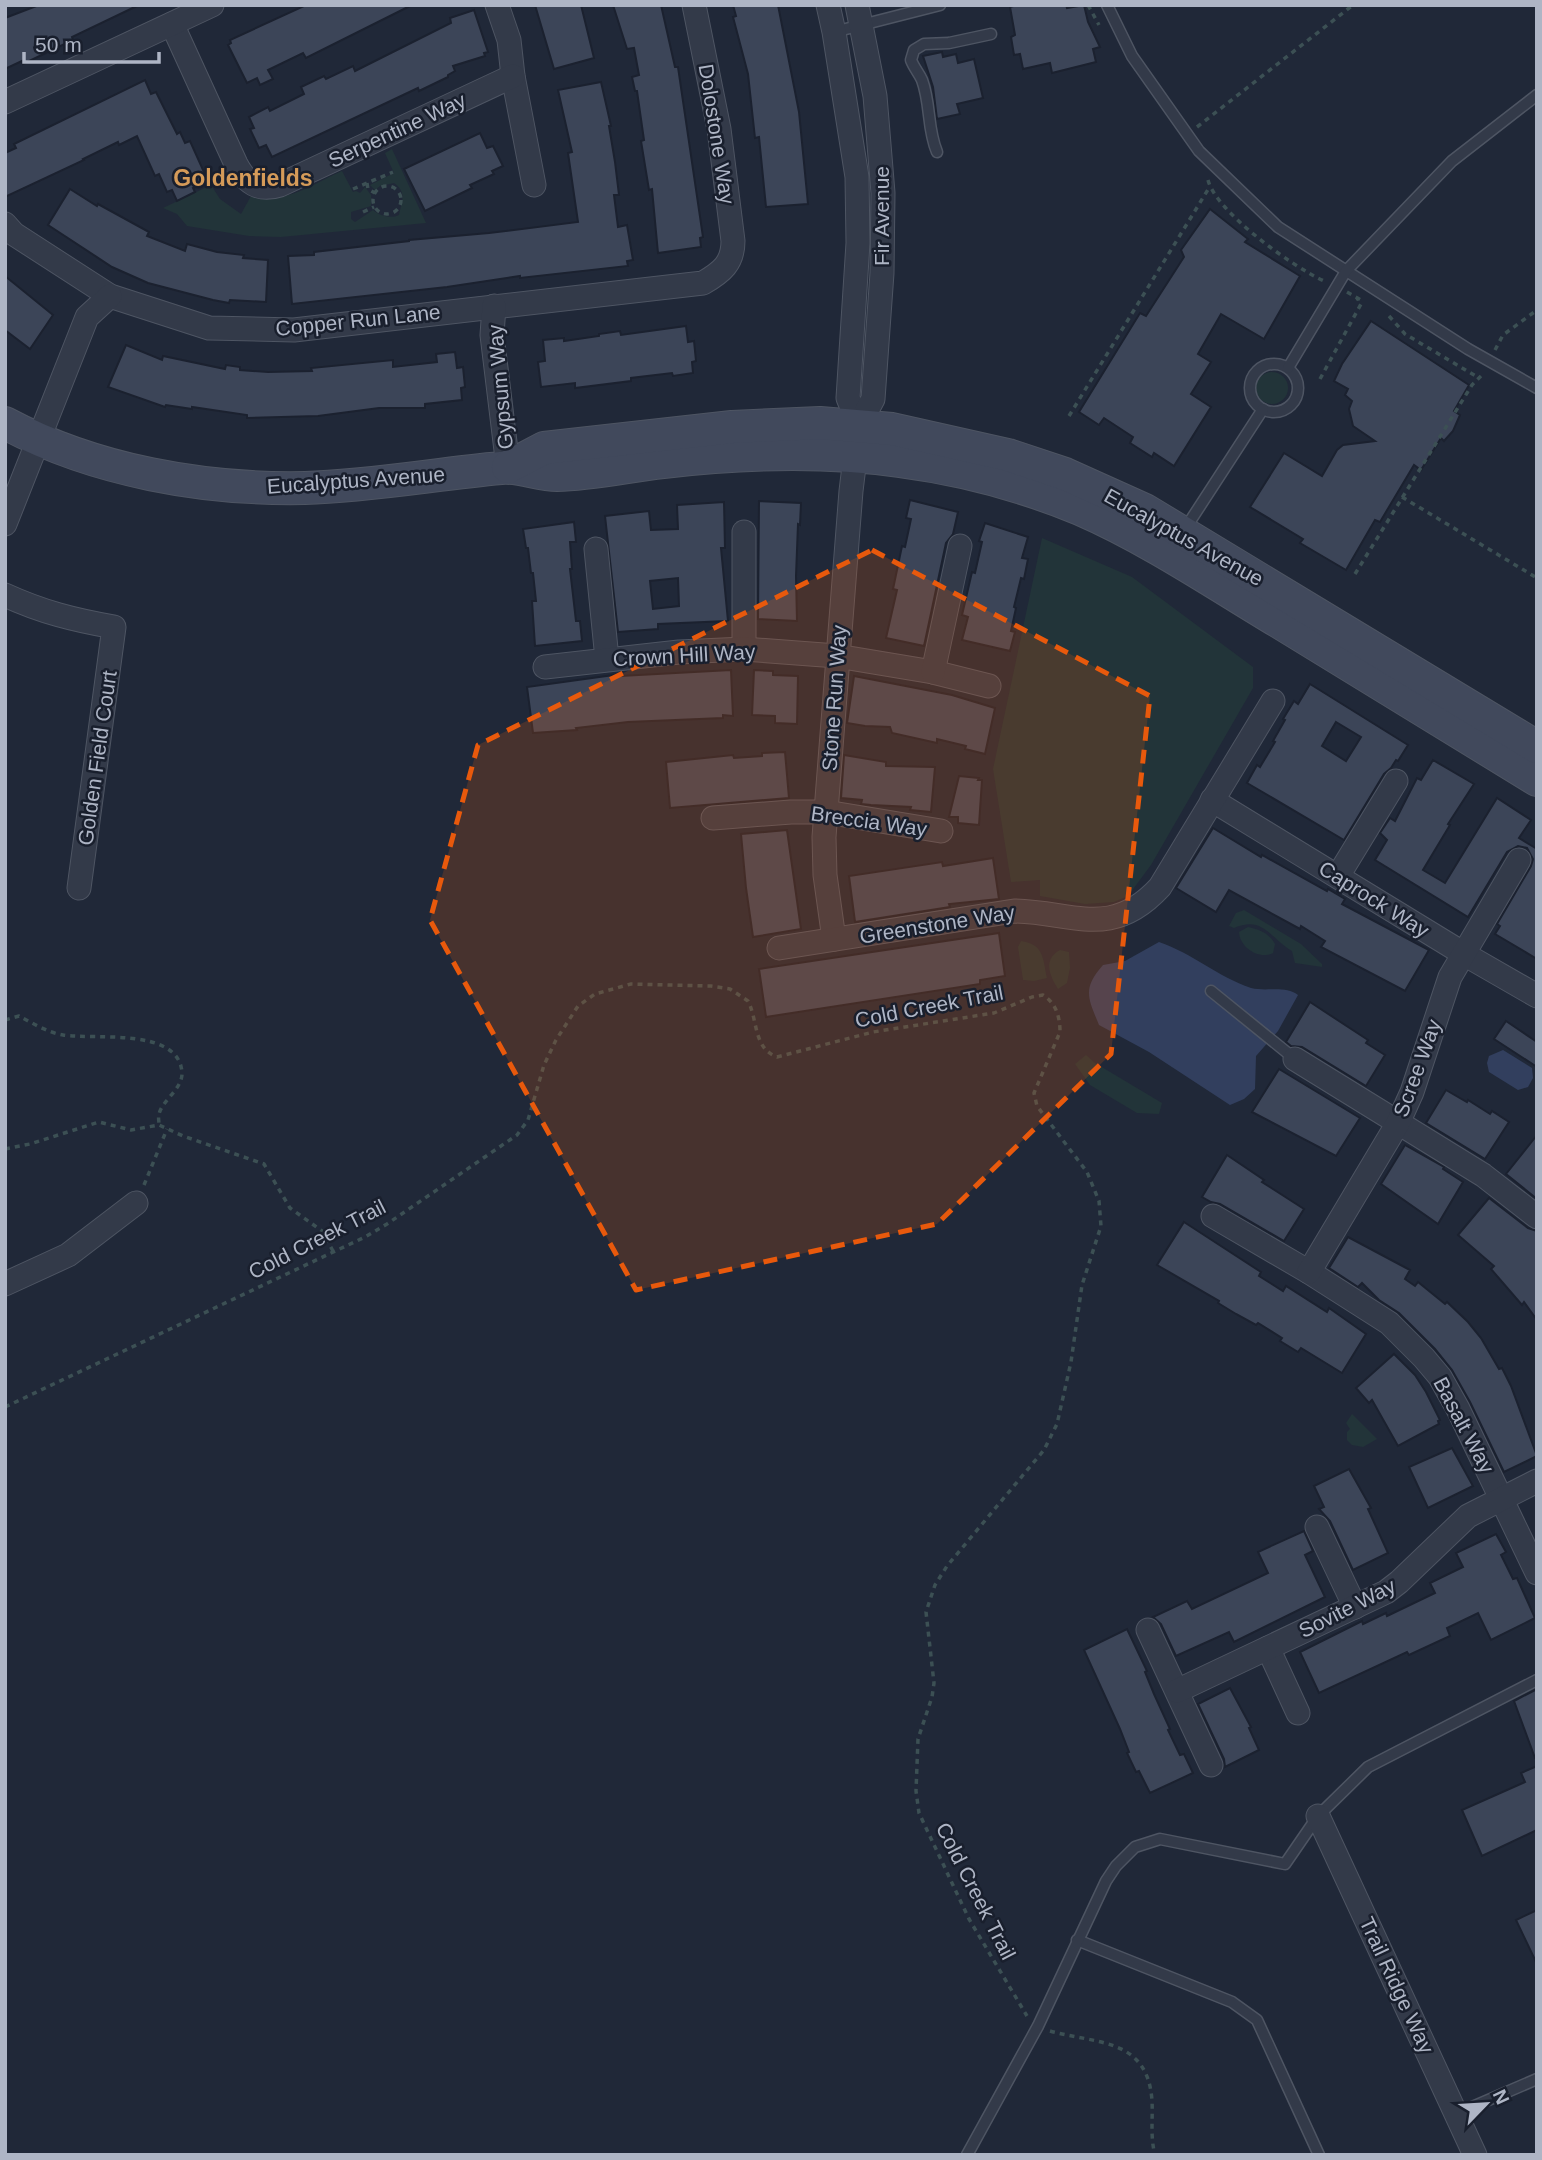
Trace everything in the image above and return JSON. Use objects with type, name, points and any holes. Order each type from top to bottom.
[{"type":"main road","name":"Eucalyptus Avenue","points":[[5,423],[38,441],[78,455],[155,475],[241,486],[306,488],[508,467],[555,475],[731,456],[792,453],[855,456],[938,466],[1045,496],[1094,516],[1173,559],[1537,780]]},
{"type":"main road","name":"Eucalyptus Avenue","points":[[508,467],[544,448],[732,427],[820,423],[859,425],[913,433],[1008,455],[1065,474],[1145,510],[1537,747]]},
{"type":"main road","points":[[1045,496],[1097,504],[1165,537],[1183,531]]},
{"type":"street","points":[[5,102],[212,5]]},
{"type":"street","points":[[496,5],[509,40],[513,76],[534,185]]},
{"type":"street","name":"Dolostone Way","points":[[694,5],[719,129],[733,241],[730,263]]},
{"type":"street","name":"Fir Avenue","points":[[828,5],[857,177],[858,243],[848,398],[859,425]]},
{"type":"street","name":"Fir Avenue","points":[[855,456],[859,425],[873,399],[883,232],[881,155],[875,96],[859,15]]},
{"type":"street","name":"Serpentine Way","points":[[172,24],[243,178],[258,187],[280,185],[513,76]]},
{"type":"street","name":"Copper Run Lane","points":[[5,224],[14,234],[110,296],[209,328],[294,330],[703,283],[719,274],[730,263]]},
{"type":"street","points":[[5,524],[87,317],[110,296]]},
{"type":"street","name":"Gypsum Way","points":[[494,306],[492,335],[508,467]]},
{"type":"street","name":"Stone Run Way","points":[[834,939],[825,875],[824,837],[855,456]]},
{"type":"street","points":[[744,532],[744,649]]},
{"type":"street","points":[[933,672],[960,546]]},
{"type":"street","points":[[596,548],[607,659]]},
{"type":"street","name":"Golden Field Court","points":[[5,595],[63,618],[114,627],[79,888]]},
{"type":"street","name":"Crown Hill Way","points":[[545,667],[607,659],[744,649],[837,656],[933,672],[989,686]]},
{"type":"street","name":"Greenstone Way","points":[[779,948],[1014,911],[1034,911],[1092,920],[1125,915],[1145,903],[1160,887],[1273,701]]},
{"type":"street","points":[[1338,876],[1396,781]]},
{"type":"street","name":"Caprock Way","points":[[1212,800],[1537,996]]},
{"type":"street","name":"Breccia Way","points":[[713,818],[826,812],[941,831]]},
{"type":"street","name":"Scree Way","points":[[1309,1272],[1398,1123],[1412,1093],[1445,989],[1518,860]]},
{"type":"street","points":[[1295,1059],[1483,1175],[1537,1217]]},
{"type":"street","points":[[5,1284],[68,1255],[136,1203]]},
{"type":"street","name":"Basalt Way","points":[[1213,1216],[1389,1323],[1424,1358],[1440,1377],[1458,1409],[1537,1573]]},
{"type":"street","name":"Sovite Way","points":[[1177,1691],[1386,1592],[1462,1520],[1537,1481]]},
{"type":"street","points":[[1317,1527],[1355,1607]]},
{"type":"street","points":[[1148,1630],[1211,1765]]},
{"type":"street","points":[[1268,1648],[1298,1713]]},
{"type":"street","name":"Trail Ridge Way","points":[[1318,1816],[1475,2155]]},
{"type":"lane","points":[[834,32],[859,15],[940,5]]},
{"type":"lane","points":[[1107,5],[1132,56],[1199,151],[1278,228],[1468,349],[1537,388]]},
{"type":"lane","points":[[937,152],[928,126],[929,109],[922,80],[911,60],[914,50],[924,44],[949,43],[991,34]]},
{"type":"lane","points":[[1288,368],[1346,271],[1452,161],[1537,95]]},
{"type":"lane","points":[[1265,365],[1288,368],[1295,377],[1298,389],[1292,403],[1279,411],[1263,409],[1252,398],[1250,383],[1254,375],[1265,365]]},
{"type":"lane","points":[[1183,531],[1263,409]]},
{"type":"lane","points":[[1211,991],[1295,1059]]},
{"type":"lane","points":[[967,2155],[1038,2026],[1106,1881],[1116,1866],[1135,1847],[1160,1839],[1285,1864],[1318,1816],[1368,1767],[1537,1681]]},
{"type":"lane","points":[[1077,1940],[1232,2002],[1257,2020],[1319,2155]]},
{"type":"lane","points":[[1456,2114],[1537,2079]]},
{"type":"path","points":[[1187,135],[1353,5]]},
{"type":"path","points":[[353,189],[393,172]]},
{"type":"path","points":[[366,183],[368,189],[375,194]]},
{"type":"path","points":[[390,186],[397,191],[401,199],[399,208],[393,214],[383,214],[374,206],[373,199],[381,187],[390,186]]},
{"type":"path","points":[[1069,416],[1209,188]]},
{"type":"path","points":[[363,212],[374,206]]},
{"type":"path","points":[[1320,379],[1361,304],[1355,296],[1362,281]]},
{"type":"path","points":[[1355,574],[1472,385],[1484,373],[1503,335],[1537,310]]},
{"type":"path","points":[[1402,497],[1537,578]]},
{"type":"path","name":"Cold Creek Trail","points":[[5,1407],[387,1224],[517,1135],[528,1121],[544,1065],[556,1040],[578,1006],[595,994],[631,984],[730,989],[748,1000],[759,1042],[766,1052],[777,1057],[873,1032],[994,1013],[1043,995],[1049,999],[1058,1014],[1060,1032],[1034,1093],[1037,1106],[1087,1172],[1099,1201],[1101,1226],[1082,1285],[1071,1362],[1057,1424],[1044,1450],[947,1566],[935,1585],[926,1612],[934,1683],[918,1740],[916,1791],[919,1812],[970,1919],[1025,2014],[1038,2026]]},
{"type":"path","points":[[5,1020],[19,1016],[60,1035],[133,1038],[151,1041],[167,1048],[178,1059],[182,1073],[181,1080],[159,1114],[159,1125]]},
{"type":"path","points":[[5,1149],[99,1122],[131,1129],[159,1125],[264,1164],[290,1208],[321,1231],[333,1251]]},
{"type":"path","points":[[136,1203],[167,1129]]},
{"type":"path","points":[[1038,2026],[1070,2036],[1112,2043],[1134,2059],[1147,2077],[1152,2100],[1151,2134],[1155,2155]]},
{"type":"highlighted area","points":[[872,550],[1150,696],[1111,1054],[937,1224],[636,1290],[430,920],[478,745]]},
{"type":"shaded area","points":[[392,149],[426,223],[281,237],[249,236],[187,226],[177,214],[163,208],[211,185],[220,199],[241,214],[251,196],[264,198],[288,195],[342,171],[353,192],[360,193],[365,187],[371,195],[371,206],[351,212],[351,219],[355,222],[373,210],[393,217],[399,215],[401,191],[394,183],[375,190],[370,185],[394,173],[385,153]]},
{"type":"shaded area","points":[[1272,372],[1283,377],[1288,388],[1283,399],[1272,404],[1261,399],[1256,388],[1261,377]]},
{"type":"shaded area","points":[[1042,538],[1132,577],[1253,667],[1253,688],[1151,865],[1128,896],[1114,902],[1085,904],[1040,896],[1040,880],[1011,882],[993,769]]},
{"type":"shaded area","points":[[1244,910],[1301,944],[1322,967],[1295,963],[1292,951],[1259,926],[1229,926],[1236,913]]},
{"type":"shaded area","points":[[1248,927],[1270,937],[1275,944],[1273,953],[1256,954],[1247,948],[1239,932]]},
{"type":"shaded area","points":[[1021,941],[1038,949],[1047,978],[1023,980],[1018,947]]},
{"type":"shaded area","points":[[1060,950],[1069,952],[1070,968],[1067,983],[1058,989],[1049,968],[1051,958]]},
{"type":"shaded area","points":[[1086,1055],[1162,1103],[1159,1114],[1137,1113],[1090,1085],[1075,1064]]},
{"type":"shaded area","points":[[1352,1414],[1377,1439],[1363,1447],[1352,1445],[1347,1440],[1347,1432],[1350,1429],[1346,1423]]},
{"type":"water","points":[[1159,942],[1251,988],[1282,989],[1298,995],[1278,1031],[1256,1056],[1255,1089],[1244,1099],[1230,1105],[1149,1052],[1099,1025],[1089,994],[1096,973],[1103,965],[1125,961]]},
{"type":"water","points":[[1503,1050],[1532,1068],[1533,1078],[1528,1087],[1518,1090],[1489,1072],[1489,1056]]},
{"type":"building","points":[[39,5],[139,5],[23,64],[22,61],[5,69],[5,18]]},
{"type":"building","points":[[306,5],[412,5],[306,58],[303,53],[268,70],[273,79],[260,85],[257,78],[247,83],[228,45],[230,40]]},
{"type":"building","points":[[535,5],[581,5],[594,58],[554,69]]},
{"type":"building","points":[[613,5],[661,5],[675,67],[678,67],[703,237],[700,238],[701,247],[658,253],[652,189],[649,190],[637,91],[632,77],[639,75],[634,48],[627,49]]},
{"type":"building","points":[[733,5],[778,5],[799,112],[808,204],[766,207],[759,137],[755,138],[748,74],[733,17],[736,16]]},
{"type":"building","points":[[1066,5],[1067,8],[1084,5],[1088,22],[1100,47],[1093,49],[1096,62],[1052,73],[1050,63],[1023,69],[1020,54],[1014,55],[1011,37],[1015,35],[1010,7]]},
{"type":"building","points":[[474,10],[488,52],[484,53],[485,56],[453,66],[455,71],[448,77],[419,91],[418,88],[272,157],[266,145],[259,148],[250,129],[254,128],[249,117],[268,107],[270,111],[304,94],[301,87],[324,76],[326,79],[353,66],[355,71],[451,23],[450,18]]},
{"type":"building","points":[[942,52],[943,57],[956,54],[958,63],[974,59],[983,98],[957,104],[960,114],[937,119],[933,87],[923,56]]},
{"type":"building","points":[[145,80],[151,94],[156,92],[177,134],[180,132],[185,143],[190,141],[208,181],[193,188],[195,192],[177,201],[172,190],[167,192],[159,174],[155,176],[137,136],[119,145],[118,142],[5,197],[5,153],[16,148],[14,144]]},
{"type":"building","points":[[601,82],[611,126],[619,195],[614,195],[618,227],[627,225],[633,260],[627,261],[628,266],[520,276],[292,304],[288,256],[578,222],[568,153],[572,152],[558,90]]},
{"type":"building","points":[[480,133],[487,148],[493,146],[503,166],[492,171],[494,174],[470,185],[472,188],[425,211],[404,169]]},
{"type":"building","points":[[70,189],[149,232],[147,236],[185,251],[187,244],[217,252],[244,255],[243,258],[268,260],[266,302],[230,300],[229,303],[213,300],[148,283],[112,267],[48,225]]},
{"type":"building","points":[[1210,209],[1248,239],[1245,242],[1300,276],[1264,339],[1221,314],[1198,354],[1211,362],[1191,394],[1211,407],[1174,466],[1154,453],[1152,457],[1130,443],[1133,437],[1104,418],[1099,425],[1079,412],[1140,313],[1146,316],[1184,257],[1181,250]]},
{"type":"building","points":[[5,276],[53,315],[30,349],[5,330]]},
{"type":"building","points":[[1371,321],[1469,385],[1454,411],[1460,415],[1453,431],[1444,441],[1441,438],[1421,470],[1414,465],[1380,522],[1375,520],[1346,570],[1300,543],[1303,539],[1250,507],[1284,453],[1322,476],[1337,450],[1343,445],[1375,441],[1353,426],[1349,409],[1352,401],[1345,395],[1348,389],[1334,381],[1342,364]]},
{"type":"building","points":[[686,326],[688,342],[694,341],[696,361],[692,362],[693,373],[631,378],[631,381],[575,388],[575,383],[541,387],[538,362],[545,361],[543,340],[564,338],[564,341],[620,331],[621,335]]},
{"type":"building","points":[[126,345],[162,360],[163,356],[225,369],[226,365],[240,367],[240,370],[268,372],[312,371],[311,368],[393,360],[393,367],[437,362],[436,354],[455,352],[457,368],[463,367],[465,387],[461,388],[462,400],[425,404],[425,408],[379,408],[318,416],[247,418],[247,415],[192,407],[165,407],[108,387]]},
{"type":"building","points":[[910,500],[958,512],[953,534],[946,543],[924,646],[886,638],[897,590],[893,589],[902,546],[905,547],[911,519],[906,518]]},
{"type":"building","points":[[759,501],[801,503],[796,576],[797,621],[758,619]]},
{"type":"building","points":[[724,502],[725,548],[721,548],[728,621],[658,624],[658,629],[618,632],[605,516],[649,511],[651,530],[678,529],[677,505]],"holes":[[[678,578],[679,606],[653,609],[650,581]]]},
{"type":"building","points":[[574,522],[576,542],[570,542],[570,569],[576,621],[580,621],[582,641],[535,646],[532,601],[536,601],[523,529]]},
{"type":"building","points":[[985,523],[1028,537],[1022,558],[1028,559],[1014,607],[1016,608],[1011,631],[1015,632],[1010,651],[962,640],[968,617],[962,615],[972,572],[975,573],[982,542],[979,541]]},
{"type":"building","points":[[731,670],[733,716],[628,722],[533,733],[527,687],[621,674]]},
{"type":"building","points":[[754,670],[773,671],[773,675],[798,676],[797,724],[775,723],[775,716],[752,715]]},
{"type":"building","points":[[854,676],[952,695],[995,708],[985,754],[937,739],[937,743],[892,733],[890,727],[847,723]]},
{"type":"building","points":[[1310,684],[1408,745],[1398,761],[1384,774],[1344,840],[1247,783],[1275,742],[1273,741],[1285,720],[1283,719],[1294,701],[1298,704]],"holes":[[[1336,722],[1361,737],[1346,761],[1322,746]]]},
{"type":"building","points":[[785,752],[789,798],[670,808],[666,762]]},
{"type":"building","points":[[844,755],[886,762],[886,766],[935,767],[931,812],[910,810],[911,807],[861,804],[862,800],[841,798]]},
{"type":"building","points":[[1433,760],[1474,784],[1423,870],[1445,883],[1497,798],[1531,820],[1519,838],[1537,849],[1537,959],[1495,934],[1500,926],[1497,924],[1531,866],[1533,859],[1527,848],[1518,846],[1507,852],[1468,917],[1375,860],[1387,840],[1380,833],[1390,818],[1395,821],[1417,778],[1421,780]]},
{"type":"building","points":[[959,776],[982,780],[979,825],[958,823],[958,817],[949,817]]},
{"type":"building","points":[[1213,828],[1261,857],[1262,855],[1327,891],[1328,889],[1345,899],[1342,904],[1429,950],[1405,991],[1321,947],[1325,941],[1301,926],[1300,929],[1229,890],[1216,912],[1176,888]]},
{"type":"building","points":[[787,830],[801,929],[753,937],[741,834]]},
{"type":"building","points":[[993,858],[999,899],[949,904],[950,907],[855,922],[849,876],[942,862],[943,866]]},
{"type":"building","points":[[999,933],[1005,976],[980,980],[980,984],[766,1017],[759,969]]},
{"type":"building","points":[[1310,1002],[1368,1040],[1366,1043],[1385,1055],[1366,1086],[1302,1047],[1291,1046],[1286,1042]]},
{"type":"building","points":[[1506,1021],[1537,1042],[1537,1067],[1494,1039]]},
{"type":"building","points":[[1279,1069],[1360,1118],[1336,1156],[1252,1112]]},
{"type":"building","points":[[1446,1090],[1490,1114],[1492,1111],[1509,1122],[1485,1159],[1426,1123]]},
{"type":"building","points":[[1537,1135],[1537,1199],[1506,1174]]},
{"type":"building","points":[[1405,1145],[1444,1167],[1443,1169],[1463,1182],[1438,1224],[1381,1184]]},
{"type":"building","points":[[1227,1155],[1304,1209],[1284,1241],[1220,1204],[1202,1197]]},
{"type":"building","points":[[1489,1198],[1528,1228],[1537,1231],[1537,1320],[1524,1302],[1522,1305],[1491,1269],[1494,1266],[1458,1235]]},
{"type":"building","points":[[1184,1222],[1261,1272],[1259,1276],[1283,1291],[1286,1286],[1327,1312],[1329,1308],[1366,1334],[1342,1373],[1301,1348],[1298,1352],[1258,1323],[1256,1325],[1236,1314],[1157,1265]]},
{"type":"building","points":[[1348,1237],[1410,1270],[1405,1279],[1415,1286],[1418,1282],[1445,1304],[1447,1302],[1468,1322],[1499,1369],[1502,1368],[1537,1456],[1504,1472],[1470,1402],[1452,1370],[1435,1349],[1399,1313],[1379,1300],[1362,1283],[1358,1287],[1329,1268]]},
{"type":"building","points":[[1394,1354],[1415,1375],[1440,1420],[1439,1424],[1398,1446],[1372,1400],[1369,1403],[1356,1388]]},
{"type":"building","points":[[1452,1448],[1473,1486],[1428,1508],[1409,1467]]},
{"type":"building","points":[[1349,1469],[1371,1508],[1368,1509],[1388,1553],[1353,1570],[1330,1521],[1319,1509],[1324,1507],[1314,1486]]},
{"type":"building","points":[[1304,1531],[1313,1551],[1305,1555],[1325,1597],[1234,1642],[1229,1632],[1176,1656],[1161,1624],[1153,1617],[1187,1601],[1192,1609],[1268,1573],[1258,1552]]},
{"type":"building","points":[[1496,1534],[1506,1552],[1501,1555],[1513,1579],[1517,1578],[1535,1618],[1491,1640],[1478,1613],[1447,1628],[1450,1636],[1409,1655],[1407,1652],[1319,1693],[1300,1652],[1362,1621],[1363,1624],[1386,1613],[1387,1616],[1435,1593],[1430,1583],[1463,1567],[1456,1553]]},
{"type":"building","points":[[1127,1629],[1147,1671],[1145,1672],[1170,1729],[1168,1730],[1180,1755],[1184,1754],[1193,1773],[1150,1793],[1127,1753],[1129,1752],[1120,1729],[1084,1650]]},
{"type":"building","points":[[1230,1688],[1251,1727],[1249,1728],[1259,1750],[1225,1767],[1224,1759],[1198,1704]]},
{"type":"building","points":[[1537,1689],[1537,1758],[1535,1758],[1514,1701]]},
{"type":"building","points":[[1537,1766],[1537,1830],[1482,1856],[1462,1810],[1525,1782],[1521,1773]]},
{"type":"building","points":[[1537,1910],[1537,1964],[1516,1920]]},
{"type":"district","name":"Goldenfields","points":[[243,178]]}]
